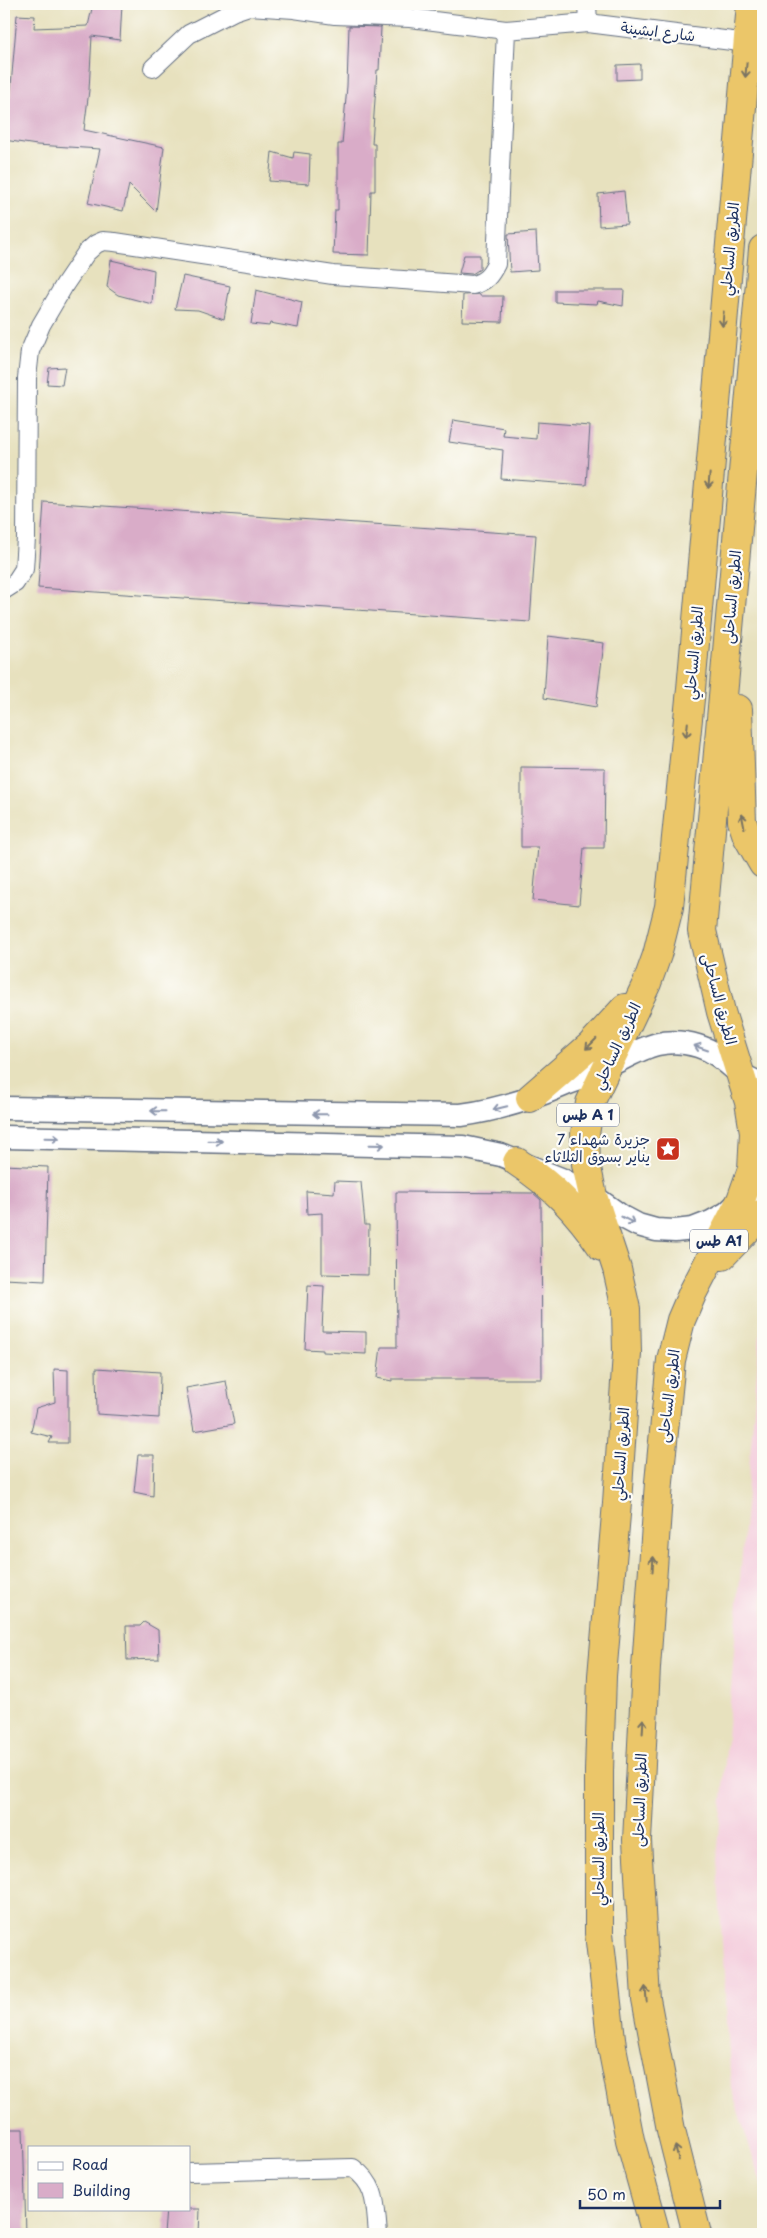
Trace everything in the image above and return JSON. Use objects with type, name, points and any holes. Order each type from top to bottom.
[{"type":"highway","name":"الطريق الساحلي","points":[[656,2234],[630,2140],[612,2047],[599,1933],[599,1771],[602,1676],[627,1353],[626,1309],[617,1269],[586,1164],[585,1134],[590,1103],[647,982],[657,954],[669,907],[691,689],[751,4]]},
{"type":"highway","name":"الطريق الساحلى","points":[[697,2234],[671,2130],[646,1999],[637,1840],[646,1668],[659,1482],[671,1360],[681,1320],[693,1292],[714,1265],[756,1201],[752,1169],[754,1132],[749,1102],[752,1080],[721,1012],[702,931],[763,248]]},
{"type":"highway","points":[[730,615],[736,663],[742,821],[747,836],[763,864]]},
{"type":"highway","points":[[530,1098],[591,1045],[647,982]]},
{"type":"highway","points":[[517,1162],[542,1178],[564,1199],[578,1214],[617,1269]]},
{"type":"street","points":[[587,4],[588,23]]},
{"type":"street","name":"شارع ابشينة","points":[[153,68],[189,34],[234,11],[249,6],[294,9],[335,15],[410,18],[506,30],[588,23],[748,43]]},
{"type":"street","points":[[4,590],[15,583],[24,569],[26,538],[27,378],[30,351],[46,317],[86,253],[96,244],[103,241],[333,275],[473,285],[483,282],[491,275],[496,264],[506,30]]},
{"type":"street","points":[[4,1108],[460,1115],[484,1112],[530,1098],[608,1066],[634,1051],[650,1045],[683,1043],[715,1053],[752,1080]]},
{"type":"street","points":[[4,1136],[463,1147],[482,1150],[561,1179],[594,1196],[621,1216],[638,1225],[656,1230],[694,1229],[756,1201]]},
{"type":"street","points":[[190,2172],[354,2168],[365,2177],[373,2192],[378,2234]]},
{"type":"shaded area","points":[[763,1320],[763,2190],[731,2088],[717,1860],[761,1322]]},
{"type":"building","points":[[93,4],[122,4],[120,40],[92,36],[89,90],[84,130],[164,147],[156,212],[129,185],[123,211],[88,203],[100,149],[37,145],[4,140],[4,97],[10,98],[17,15],[35,16],[34,28],[88,26]]},
{"type":"building","points":[[349,26],[381,27],[372,144],[375,144],[375,191],[371,191],[369,255],[333,254],[335,210],[338,210],[338,144],[342,144],[347,86]]},
{"type":"building","points":[[640,64],[640,79],[617,80],[617,65]]},
{"type":"building","points":[[272,152],[293,158],[294,152],[310,154],[309,184],[269,181]]},
{"type":"building","points":[[624,191],[627,224],[599,226],[598,194]]},
{"type":"building","points":[[536,232],[538,270],[510,272],[508,234]]},
{"type":"building","points":[[464,255],[480,255],[480,269],[472,274],[459,273]]},
{"type":"building","points":[[111,260],[154,270],[152,304],[118,295],[107,287]]},
{"type":"building","points":[[183,276],[230,286],[224,319],[198,310],[175,309]]},
{"type":"building","points":[[256,290],[302,302],[298,328],[270,323],[269,326],[251,324]]},
{"type":"building","points":[[555,290],[624,290],[623,306],[598,301],[597,304],[555,302]]},
{"type":"building","points":[[480,294],[480,296],[503,296],[502,322],[462,321],[463,295]]},
{"type":"building","points":[[65,367],[62,385],[47,384],[49,368]]},
{"type":"building","points":[[453,420],[504,428],[503,436],[536,439],[537,422],[590,426],[586,485],[501,479],[503,450],[449,442]]},
{"type":"building","points":[[44,502],[536,535],[530,622],[38,588]]},
{"type":"building","points":[[548,636],[604,643],[596,707],[544,698]]},
{"type":"building","points":[[521,767],[605,768],[604,848],[584,848],[579,905],[533,900],[538,847],[521,847]]},
{"type":"building","points":[[4,1165],[48,1167],[45,1281],[4,1279]]},
{"type":"building","points":[[335,1181],[361,1182],[365,1225],[369,1225],[368,1275],[322,1274],[322,1213],[307,1214],[306,1191],[334,1193]]},
{"type":"building","points":[[396,1192],[533,1193],[541,1200],[542,1379],[392,1379],[392,1381],[377,1378],[381,1347],[397,1347]]},
{"type":"building","points":[[308,1285],[324,1286],[322,1331],[366,1332],[366,1354],[323,1352],[323,1350],[305,1349]]},
{"type":"building","points":[[96,1368],[160,1372],[159,1418],[97,1414]]},
{"type":"building","points":[[54,1369],[68,1370],[68,1443],[49,1443],[52,1437],[31,1432],[36,1408],[55,1402]]},
{"type":"building","points":[[226,1381],[234,1424],[194,1431],[186,1388]]},
{"type":"building","points":[[138,1455],[154,1455],[153,1496],[134,1492]]},
{"type":"building","points":[[144,1622],[158,1630],[159,1659],[127,1660],[126,1626],[140,1626]]},
{"type":"building","points":[[4,2129],[23,2129],[26,2234],[4,2234]]},
{"type":"building","points":[[200,2209],[199,2234],[164,2234],[166,2210]]},
{"type":"place","name":"جزيرة شهداء 7 يناير بسوق الثلاثاء","points":[[668,1149]]}]
